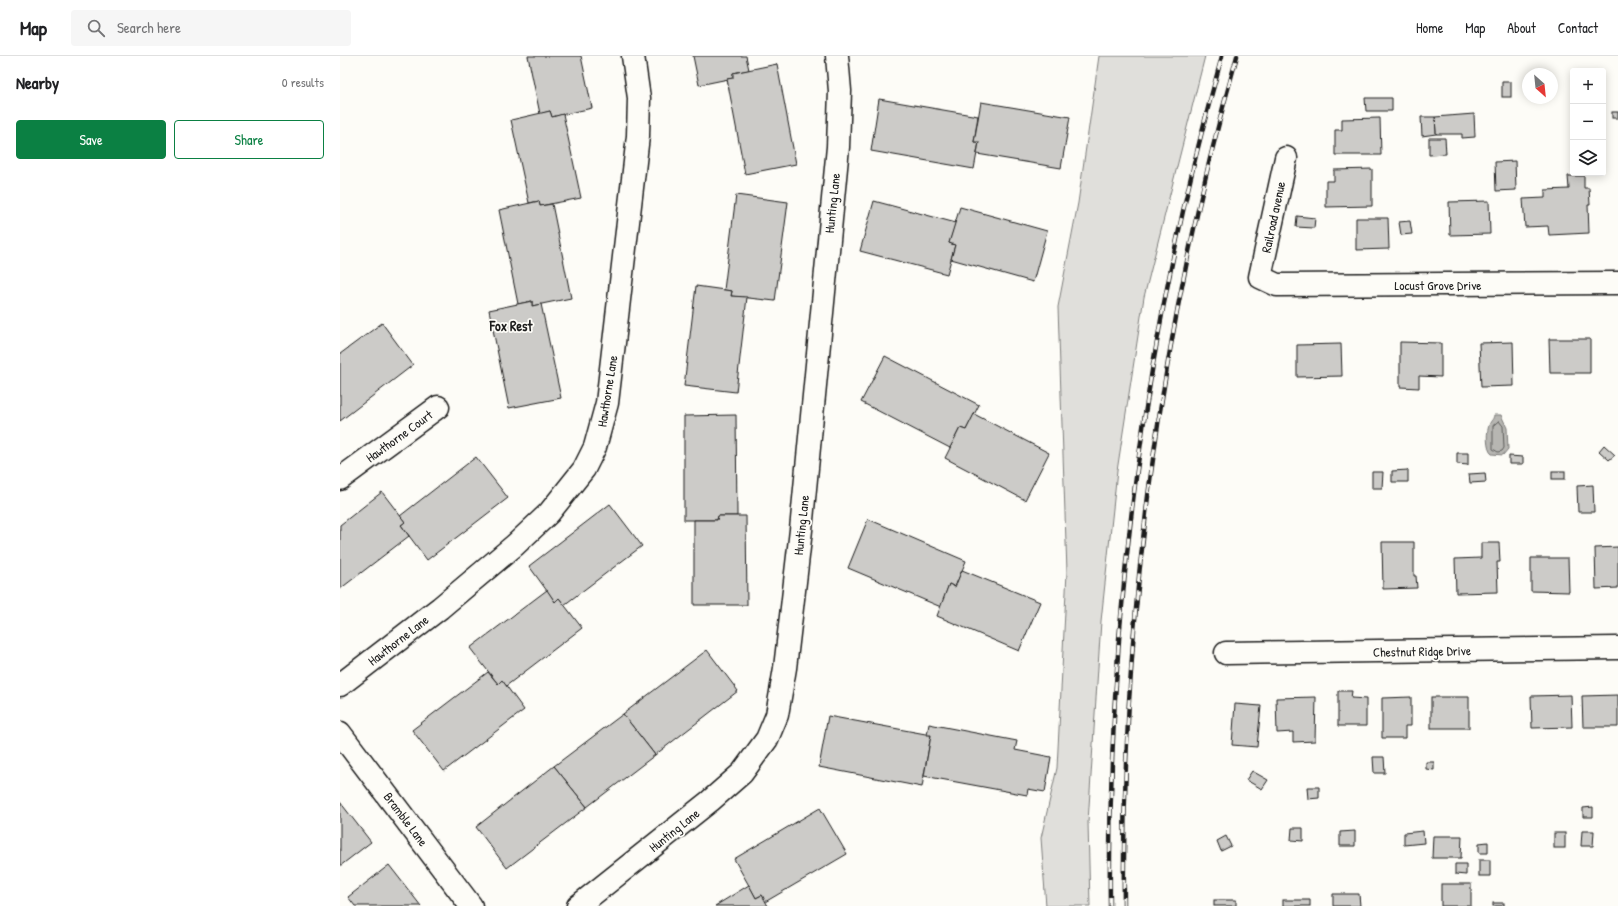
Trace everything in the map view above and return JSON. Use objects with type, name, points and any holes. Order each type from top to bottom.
[{"type":"street","name":"Hawthorne Lane","points":[[340,685],[446,603],[544,519],[569,490],[584,469],[595,447],[607,403],[638,136],[639,98],[633,56]]},
{"type":"street","name":"Hunting Lane","points":[[578,906],[710,801],[742,773],[767,739],[777,715],[785,668],[801,530],[838,147],[840,92],[837,56]]},
{"type":"street","name":"Railroad avenue","points":[[1260,277],[1286,158]]},
{"type":"street","name":"Locust Grove Drive","points":[[1260,277],[1277,286],[1618,283]]},
{"type":"street","name":"Hawthorne Court","points":[[340,479],[438,407]]},
{"type":"street","name":"Chestnut Ridge Drive","points":[[1226,653],[1618,648]]},
{"type":"street","name":"Bramble Lane","points":[[340,733],[471,906]]},
{"type":"shaded area","points":[[1099,56],[1205,56],[1144,297],[1117,471],[1101,621],[1088,822],[1090,906],[1046,906],[1041,838],[1057,768],[1067,572],[1058,307],[1078,203]]},
{"type":"water","points":[[1494,415],[1501,415],[1507,428],[1508,449],[1503,455],[1492,454],[1490,452],[1487,440],[1489,426]]},
{"type":"building","points":[[528,56],[581,56],[592,108],[552,117],[550,111],[540,114]]},
{"type":"building","points":[[693,56],[746,56],[749,70],[733,73],[733,78],[699,85]]},
{"type":"building","points":[[777,64],[796,164],[745,174],[727,79],[733,78],[733,73]]},
{"type":"building","points":[[1502,82],[1511,82],[1511,97],[1502,97]]},
{"type":"building","points":[[1365,98],[1392,98],[1392,111],[1366,111]]},
{"type":"building","points":[[879,99],[978,116],[974,142],[979,142],[974,169],[871,151]]},
{"type":"building","points":[[981,102],[1070,117],[1061,168],[977,154],[979,142],[974,142]]},
{"type":"building","points":[[550,111],[552,117],[563,114],[581,198],[540,206],[539,201],[529,203],[511,120]]},
{"type":"building","points":[[1612,112],[1618,112],[1618,118],[1612,118]]},
{"type":"building","points":[[1474,114],[1475,137],[1462,138],[1462,134],[1436,134],[1435,117]]},
{"type":"building","points":[[1421,117],[1435,117],[1436,134],[1422,136]]},
{"type":"building","points":[[1380,118],[1381,155],[1335,155],[1335,130],[1342,130],[1342,119]]},
{"type":"building","points":[[1429,138],[1445,138],[1446,154],[1429,155]]},
{"type":"building","points":[[1515,161],[1516,190],[1496,191],[1495,162]]},
{"type":"building","points":[[1372,169],[1372,206],[1326,207],[1326,181],[1334,181],[1334,170]]},
{"type":"building","points":[[1568,176],[1584,176],[1584,188],[1589,188],[1589,233],[1549,235],[1548,226],[1525,227],[1523,199],[1545,198],[1545,190],[1569,189]]},
{"type":"building","points":[[736,195],[788,202],[775,301],[731,296],[732,291],[724,290]]},
{"type":"building","points":[[539,201],[540,206],[552,204],[571,298],[532,306],[532,301],[518,304],[499,210]]},
{"type":"building","points":[[874,201],[956,223],[949,243],[955,245],[947,274],[860,251]]},
{"type":"building","points":[[1489,201],[1490,234],[1450,235],[1449,202]]},
{"type":"building","points":[[960,207],[1047,231],[1033,282],[951,259],[955,245],[949,243]]},
{"type":"building","points":[[1297,216],[1315,218],[1314,228],[1296,227]]},
{"type":"building","points":[[1356,218],[1388,218],[1389,249],[1356,250]]},
{"type":"building","points":[[1410,221],[1412,234],[1401,235],[1399,222]]},
{"type":"building","points":[[696,286],[732,291],[731,296],[747,297],[736,392],[684,386]]},
{"type":"building","points":[[532,301],[532,306],[541,304],[561,398],[509,408],[489,310]]},
{"type":"building","points":[[382,323],[413,365],[340,421],[340,354]]},
{"type":"building","points":[[1549,339],[1590,339],[1590,373],[1550,373]]},
{"type":"building","points":[[1400,342],[1441,343],[1441,377],[1419,376],[1419,388],[1400,387]]},
{"type":"building","points":[[1513,342],[1514,386],[1481,387],[1479,343]]},
{"type":"building","points":[[1341,344],[1342,376],[1297,377],[1297,345]]},
{"type":"building","points":[[885,356],[979,405],[966,430],[960,428],[950,448],[861,402]]},
{"type":"building","points":[[974,414],[1049,453],[1025,500],[945,458],[960,428],[966,430]]},
{"type":"building","points":[[736,415],[737,516],[718,516],[717,520],[684,520],[684,416]]},
{"type":"building","points":[[1604,445],[1615,455],[1609,460],[1599,451]]},
{"type":"building","points":[[1457,453],[1468,453],[1468,465],[1457,464]]},
{"type":"building","points":[[1509,456],[1523,457],[1523,464],[1509,464]]},
{"type":"building","points":[[476,457],[508,498],[427,560],[401,525],[405,522],[400,516]]},
{"type":"building","points":[[1408,470],[1408,482],[1392,482],[1392,471]]},
{"type":"building","points":[[1552,471],[1565,471],[1565,479],[1552,479]]},
{"type":"building","points":[[1372,472],[1383,472],[1382,488],[1372,488]]},
{"type":"building","points":[[1485,473],[1486,482],[1470,483],[1469,474]]},
{"type":"building","points":[[1593,485],[1594,512],[1578,512],[1577,486]]},
{"type":"building","points":[[382,492],[405,522],[401,525],[409,536],[340,589],[340,525]]},
{"type":"building","points":[[610,504],[642,546],[564,605],[559,598],[555,602],[529,566]]},
{"type":"building","points":[[718,516],[746,516],[747,605],[694,605],[694,520],[717,520]]},
{"type":"building","points":[[868,519],[966,561],[955,587],[949,584],[941,607],[848,568]]},
{"type":"building","points":[[1382,542],[1414,542],[1414,576],[1416,576],[1417,588],[1383,589]]},
{"type":"building","points":[[1481,543],[1499,543],[1500,562],[1497,562],[1498,592],[1456,593],[1455,559],[1481,558]]},
{"type":"building","points":[[1618,547],[1618,588],[1596,589],[1595,548]]},
{"type":"building","points":[[1531,558],[1568,558],[1569,592],[1531,591]]},
{"type":"building","points":[[962,570],[1040,602],[1019,651],[937,616],[949,584],[955,587]]},
{"type":"building","points":[[547,590],[555,602],[559,598],[582,628],[506,686],[502,680],[498,684],[470,648]]},
{"type":"building","points":[[707,650],[738,691],[655,755],[623,714]]},
{"type":"building","points":[[488,672],[498,684],[502,680],[524,710],[444,771],[412,730]]},
{"type":"building","points":[[1338,691],[1352,691],[1351,698],[1366,699],[1366,726],[1338,726]]},
{"type":"building","points":[[1571,695],[1572,727],[1532,728],[1531,696]]},
{"type":"building","points":[[1618,695],[1618,727],[1583,727],[1582,696]]},
{"type":"building","points":[[1316,697],[1315,741],[1293,742],[1293,732],[1277,733],[1276,698]]},
{"type":"building","points":[[1411,697],[1411,726],[1405,726],[1405,738],[1382,738],[1382,698]]},
{"type":"building","points":[[1431,697],[1469,697],[1469,728],[1431,728]]},
{"type":"building","points":[[1235,704],[1261,706],[1257,747],[1232,745]]},
{"type":"building","points":[[623,714],[655,755],[587,807],[554,766]]},
{"type":"building","points":[[828,716],[931,735],[922,787],[819,767]]},
{"type":"building","points":[[929,724],[1017,741],[1015,750],[1051,757],[1045,792],[1028,789],[1027,795],[924,776],[931,735],[927,735]]},
{"type":"building","points":[[1373,757],[1384,757],[1385,773],[1374,773]]},
{"type":"building","points":[[1426,762],[1434,762],[1434,770],[1426,769]]},
{"type":"building","points":[[554,766],[587,807],[507,868],[476,827]]},
{"type":"building","points":[[1252,771],[1268,780],[1262,789],[1246,780]]},
{"type":"building","points":[[1307,787],[1319,787],[1319,798],[1308,799]]},
{"type":"building","points":[[340,802],[371,842],[340,866]]},
{"type":"building","points":[[1593,807],[1593,817],[1583,817],[1583,808]]},
{"type":"building","points":[[820,808],[847,854],[765,902],[762,895],[756,898],[734,859]]},
{"type":"building","points":[[1292,828],[1303,828],[1303,841],[1291,840]]},
{"type":"building","points":[[1355,831],[1355,846],[1340,846],[1340,832]]},
{"type":"building","points":[[1423,831],[1424,843],[1404,845],[1404,833]]},
{"type":"building","points":[[1582,831],[1594,831],[1593,846],[1581,846]]},
{"type":"building","points":[[1554,833],[1565,833],[1565,848],[1554,848]]},
{"type":"building","points":[[1226,836],[1231,846],[1221,851],[1217,841]]},
{"type":"building","points":[[1433,836],[1462,836],[1461,858],[1432,858]]},
{"type":"building","points":[[1488,842],[1488,853],[1479,853],[1479,843]]},
{"type":"building","points":[[1479,860],[1490,860],[1490,876],[1479,876]]},
{"type":"building","points":[[1455,864],[1466,864],[1466,875],[1455,874]]},
{"type":"building","points":[[389,865],[421,906],[355,906],[348,897]]},
{"type":"building","points":[[1441,884],[1471,884],[1471,906],[1441,906]]},
{"type":"building","points":[[749,885],[756,898],[762,895],[768,906],[715,906]]},
{"type":"building","points":[[1333,894],[1359,894],[1360,906],[1333,906]]},
{"type":"building","points":[[1214,900],[1236,900],[1236,906],[1214,906]]},
{"type":"building","points":[[1283,900],[1310,900],[1310,906],[1283,906]]},
{"type":"building","points":[[1493,903],[1504,903],[1504,906],[1493,906]]},
{"type":"railway","points":[[1110,906],[1111,799],[1115,692],[1124,584],[1136,477],[1152,371],[1172,265],[1195,160],[1222,56]]},
{"type":"railway","points":[[1124,906],[1125,799],[1130,692],[1138,584],[1150,477],[1186,264],[1210,159],[1237,56]]},
{"type":"district","name":"Fox Rest","points":[[511,325]]}]
